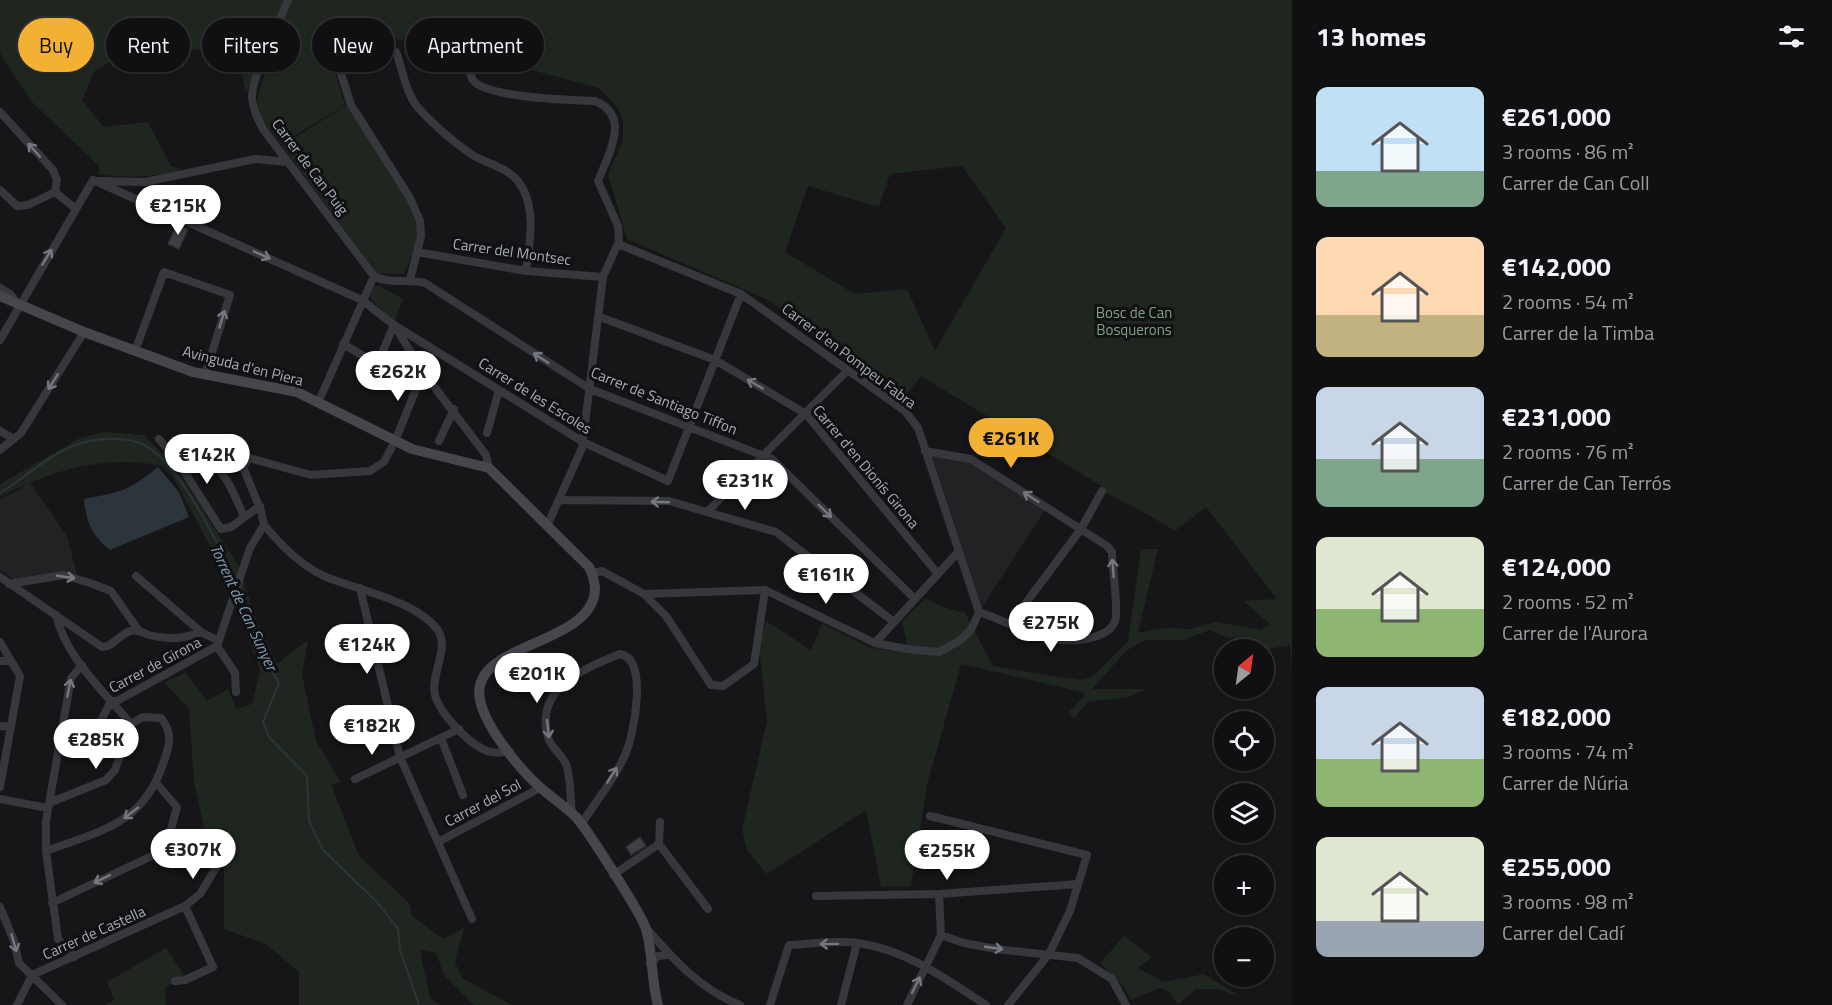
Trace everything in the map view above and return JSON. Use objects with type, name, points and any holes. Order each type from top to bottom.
[{"type":"street","name":"Carrer de Can Puig","points":[[288,0],[256,78],[252,96],[256,117],[374,276]]},
{"type":"street","points":[[396,52],[410,94],[420,111],[474,155],[503,169],[519,182],[527,201],[531,231],[526,271]]},
{"type":"street","points":[[341,72],[351,105],[410,198],[420,221],[417,252],[410,279]]},
{"type":"street","points":[[470,72],[473,81],[480,86],[509,94],[595,101],[606,108],[615,120],[617,131],[598,181],[618,226],[618,244],[603,277],[600,317],[583,442],[547,526]]},
{"type":"street","points":[[0,112],[53,170],[57,180],[55,192]]},
{"type":"street","points":[[93,180],[145,182],[185,176],[240,161],[255,159],[288,162]]},
{"type":"street","points":[[0,340],[93,180]]},
{"type":"street","points":[[93,180],[362,300],[394,325],[423,372],[454,409],[486,455],[489,468],[593,573],[595,596],[587,613],[569,627],[495,664],[481,682],[481,705],[490,726],[510,752],[540,788],[572,814],[581,825],[646,928],[698,981],[721,998],[740,1005]]},
{"type":"street","points":[[0,190],[17,206],[28,205],[55,192]]},
{"type":"street","points":[[55,192],[76,209]]},
{"type":"street","name":"Carrer d'en Pompeu Fabra","points":[[618,244],[741,294],[905,411],[918,428],[979,612]]},
{"type":"street","name":"Carrer del Montsec","points":[[417,252],[526,271],[603,277]]},
{"type":"street","points":[[135,351],[164,272],[230,295],[205,375]]},
{"type":"street","points":[[318,403],[374,276]]},
{"type":"street","name":"Carrer de Santiago Tiffon","points":[[374,276],[380,280],[410,279],[425,283],[590,389],[772,459],[915,599]]},
{"type":"street","name":"Avinguda d'en Piera","points":[[0,288],[10,294],[19,305]]},
{"type":"street","points":[[689,426],[741,294]]},
{"type":"street","name":"Avinguda d'en Piera","points":[[0,296],[84,332],[205,375],[297,392],[395,441],[439,458],[489,468]]},
{"type":"street","name":"Carrer d'en Dionís Girona","points":[[600,317],[715,360],[806,414],[938,574]]},
{"type":"street","points":[[343,344],[374,362],[379,360],[394,325]]},
{"type":"street","name":"Carrer de les Escoles","points":[[394,325],[583,442],[668,481],[689,426]]},
{"type":"street","points":[[0,450],[21,433],[84,332]]},
{"type":"street","points":[[707,512],[848,370]]},
{"type":"street","points":[[423,372],[384,462],[370,471],[311,475],[249,458],[243,467],[260,506],[264,525],[302,563],[326,577],[360,588],[428,618],[439,632],[442,648],[437,663],[435,694],[445,713],[478,746],[491,752],[510,752]]},
{"type":"street","points":[[487,433],[499,390]]},
{"type":"street","points":[[439,441],[454,409]]},
{"type":"street","points":[[0,431],[14,439]]},
{"type":"street","points":[[159,439],[176,459],[221,529],[231,527],[260,506]]},
{"type":"street","points":[[192,444],[220,468],[231,485],[244,517]]},
{"type":"street","points":[[644,594],[765,590],[875,643],[939,652],[959,641],[971,630],[979,612],[1011,623],[1044,639],[1061,642],[1090,638],[1108,632],[1116,620],[1112,552],[1107,546],[971,459],[925,451]]},
{"type":"street","points":[[1011,623],[1081,529],[1102,491]]},
{"type":"street","points":[[560,500],[669,501],[776,532],[894,622]]},
{"type":"street","points":[[217,643],[250,548],[264,525]]},
{"type":"street","points":[[875,643],[958,552]]},
{"type":"street","points":[[593,573],[602,571],[644,594],[666,616],[711,685],[723,686],[754,664],[765,590]]},
{"type":"street","points":[[9,584],[64,575],[90,583],[111,591],[139,631]]},
{"type":"street","points":[[135,576],[217,643],[235,673],[236,692]]},
{"type":"street","points":[[0,577],[102,647],[107,647],[128,631],[184,639],[201,632]]},
{"type":"street","points":[[360,588],[400,757],[472,919]]},
{"type":"street","points":[[56,615],[60,630],[82,665],[131,724]]},
{"type":"street","points":[[0,642],[21,676],[0,787]]},
{"type":"street","name":"Carrer de Girona","points":[[58,752],[69,752],[86,745],[111,701],[117,700],[217,643]]},
{"type":"street","points":[[572,814],[567,765],[550,743],[546,729],[547,712],[566,680],[620,654],[627,655],[632,660],[638,682],[631,737],[625,755],[581,825]]},
{"type":"street","points":[[0,661],[11,661]]},
{"type":"street","points":[[74,957],[57,939],[46,851],[49,806],[71,678],[82,665]]},
{"type":"street","points":[[0,799],[49,806],[106,780],[115,770],[131,724],[151,716],[161,718],[167,726],[171,740],[157,784],[149,797],[129,816],[103,831],[46,851]]},
{"type":"street","points":[[0,726],[11,727]]},
{"type":"street","points":[[355,779],[459,729]]},
{"type":"street","points":[[441,738],[463,795]]},
{"type":"street","points":[[52,903],[156,854],[168,840],[177,807],[157,784]]},
{"type":"street","name":"Carrer del Sol","points":[[438,842],[540,788]]},
{"type":"street","points":[[930,816],[1087,855],[1070,911],[1049,954],[1008,1005]]},
{"type":"street","points":[[660,822],[659,844],[708,909]]},
{"type":"street","points":[[613,875],[659,844]]},
{"type":"street","name":"Carrer de Castella","points":[[32,975],[185,906],[200,894],[217,866]]},
{"type":"street","points":[[816,896],[939,894],[1078,884]]},
{"type":"street","points":[[907,1005],[941,935],[939,894]]},
{"type":"street","points":[[175,981],[185,980],[213,968],[185,906]]},
{"type":"street","points":[[0,907],[14,941],[19,963],[62,1005]]},
{"type":"street","points":[[646,928],[658,1005]]},
{"type":"street","points":[[941,935],[975,945],[1078,958],[1112,979],[1126,1005]]},
{"type":"street","points":[[841,1005],[857,943]]},
{"type":"street","points":[[770,1005],[789,945],[857,943],[889,950],[926,966],[986,1005]]},
{"type":"street","points":[[648,947],[662,945]]},
{"type":"street","points":[[648,947],[677,961]]},
{"type":"street","points":[[650,963],[658,956],[668,955]]},
{"type":"street","points":[[17,1005],[32,975]]},
{"type":"shaded area","points":[[925,451],[971,459],[1047,507],[979,612]]},
{"type":"shaded area","points":[[158,467],[179,492],[189,517],[110,550],[91,528],[86,515],[84,499],[124,489]]},
{"type":"shaded area","points":[[29,481],[67,536],[77,575],[62,572],[14,580],[0,570],[0,499],[21,489]]},
{"type":"green space","name":"Bosc de Can Bosquerons","points":[[0,0],[1292,0],[1292,669],[1290,645],[1274,648],[1274,639],[1228,638],[1210,630],[1183,640],[1145,640],[1126,651],[1092,689],[1148,689],[1128,697],[1088,702],[1074,718],[1068,713],[1085,696],[1082,692],[961,664],[927,785],[911,886],[881,887],[866,810],[767,874],[747,850],[742,830],[767,721],[759,648],[766,621],[811,650],[822,624],[869,647],[909,654],[902,621],[926,598],[943,607],[965,613],[993,666],[1080,680],[1091,678],[1128,641],[1141,549],[1158,549],[1138,633],[1166,628],[1190,629],[1216,622],[1260,630],[1270,624],[1243,601],[1277,599],[1206,507],[1175,531],[1102,491],[1100,485],[921,376],[900,402],[768,300],[627,239],[608,174],[623,140],[623,120],[615,104],[599,88],[539,72],[544,72],[544,18],[406,18],[406,41],[394,39],[394,18],[312,18],[312,72],[335,72],[345,105],[281,144],[258,115],[258,94],[266,72],[300,72],[300,18],[202,18],[202,49],[190,50],[190,18],[106,18],[106,64],[95,70],[82,100],[104,127],[148,122],[171,166],[181,169],[151,176],[99,175],[99,166],[31,101],[0,53]],"holes":[[[962,166],[1006,228],[935,351],[907,289],[855,294],[785,252],[808,186],[879,207],[890,174]]]},
{"type":"green space","name":"Bosc de Can Bosquerons","points":[[242,72],[254,72],[246,93]]},
{"type":"green space","points":[[346,105],[399,185],[414,217],[417,230],[416,241],[404,274],[377,273],[282,146]]},
{"type":"green space","points":[[378,285],[403,299],[394,322],[370,298],[373,288]]},
{"type":"green space","points":[[105,432],[144,435],[175,467],[238,565],[256,619],[277,664],[308,640],[302,674],[316,741],[341,782],[331,784],[359,856],[409,903],[412,916],[443,939],[464,928],[455,962],[462,978],[512,1005],[474,1005],[444,975],[436,953],[420,950],[430,998],[440,1005],[299,1005],[299,972],[266,944],[224,929],[224,866],[208,846],[194,782],[189,709],[164,682],[186,673],[207,701],[228,689],[236,709],[252,704],[260,671],[230,584],[176,482],[163,466],[121,462],[100,463],[59,472],[0,497],[0,484],[80,438]]},
{"type":"green space","points":[[1124,936],[1152,957],[1138,968],[1164,982],[1204,974],[1214,980],[1214,987],[1225,987],[1239,996],[1217,989],[1196,989],[1178,1005],[1169,991],[1160,988],[1131,1000],[1124,987],[1100,963]]},
{"type":"green space","points":[[166,948],[184,975],[165,988],[166,1005],[105,1005],[114,1000],[107,982]]},
{"type":"building","points":[[177,224],[188,229],[179,249],[168,244]]},
{"type":"building","points":[[640,837],[646,846],[631,855],[626,847]]},
{"type":"waterway","name":"Torrent de Can Sunyer","points":[[0,493],[63,450],[73,446],[108,439],[128,440],[144,445],[157,454],[185,487],[210,529],[236,584]]},
{"type":"waterway","name":"Torrent de Can Sunyer","points":[[238,590],[266,661],[279,683],[263,722],[269,737],[307,776],[309,821],[323,850],[378,903],[398,929],[400,950],[419,1005]]}]
